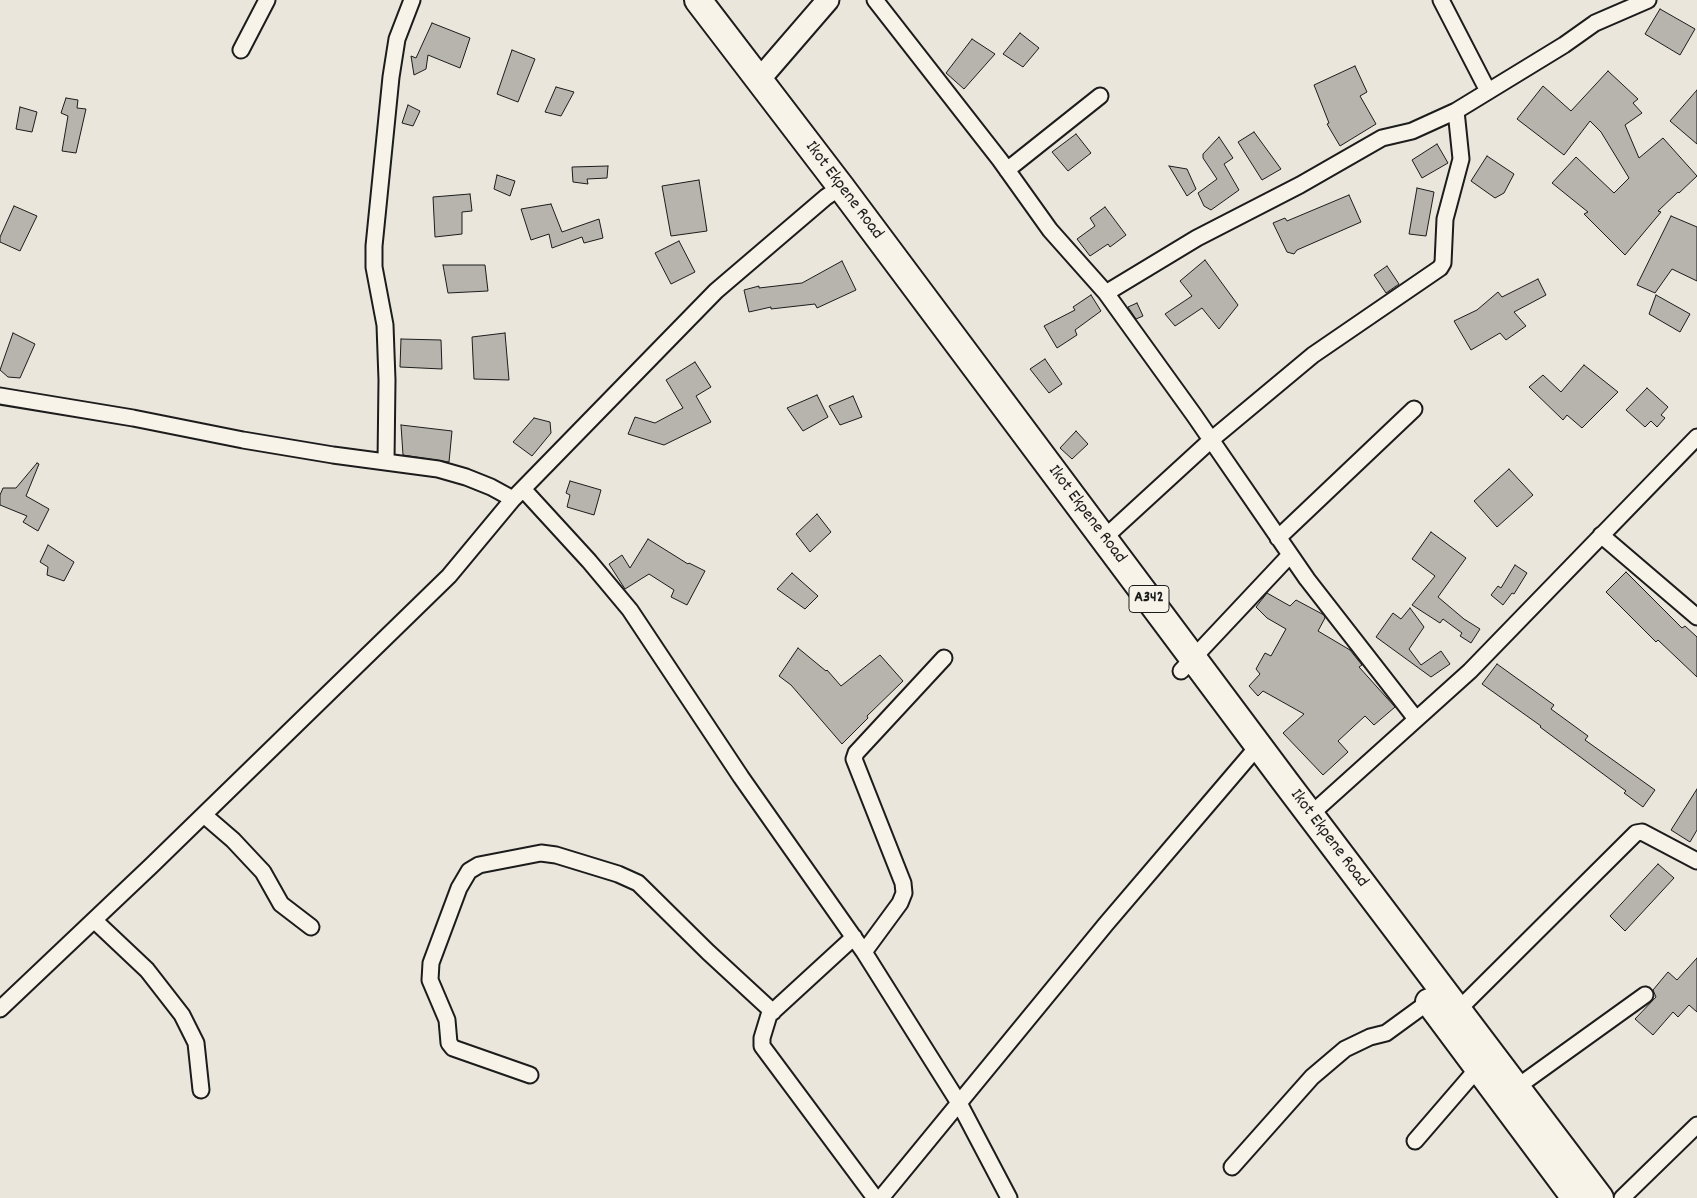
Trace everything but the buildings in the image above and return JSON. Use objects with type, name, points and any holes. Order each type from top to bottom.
[{"type":"highway","name":"Ikot Ekpene Road","points":[[677,0],[834,192],[1103,538],[1187,664]]},
{"type":"highway","name":"Ikot Ekpene Road","points":[[698,0],[758,81],[834,192],[1253,753],[1444,1006],[1517,1087],[1600,1198]]},
{"type":"highway","name":"Ikot Ekpene Road","points":[[1253,753],[1310,815],[1444,1006],[1478,1068],[1575,1198]]},
{"type":"street","points":[[241,50],[267,0]]},
{"type":"street","points":[[386,462],[387,380],[385,325],[374,267],[374,246],[391,77],[397,39],[412,0]]},
{"type":"street","points":[[758,81],[828,0]]},
{"type":"street","points":[[875,0],[1007,170],[1050,230],[1106,293],[1307,579],[1416,719]]},
{"type":"street","points":[[1441,0],[1488,91]]},
{"type":"street","points":[[1106,293],[1198,238],[1300,185],[1382,138],[1412,131],[1456,111],[1596,23],[1648,0]]},
{"type":"street","points":[[1007,170],[1100,96]]},
{"type":"street","points":[[1103,538],[1211,440],[1313,355],[1440,268],[1443,263],[1445,219],[1461,159],[1456,111]]},
{"type":"street","points":[[0,1009],[204,815],[448,576],[518,494],[716,291],[834,192]]},
{"type":"street","points":[[0,396],[133,418],[243,440],[438,469],[518,494],[589,561],[630,610],[741,777],[864,952],[959,1103],[1009,1198]]},
{"type":"street","points":[[1278,538],[1414,409]]},
{"type":"street","points":[[1310,815],[1470,670],[1697,437]]},
{"type":"street","points":[[1601,535],[1697,617]]},
{"type":"street","points":[[1187,664],[1290,555]]},
{"type":"street","points":[[864,952],[900,903],[904,893],[903,883],[854,759],[856,753],[944,658]]},
{"type":"street","points":[[881,1198],[1106,924],[1253,753]]},
{"type":"street","points":[[204,815],[233,840],[263,872],[281,904],[311,927]]},
{"type":"street","points":[[1232,1167],[1312,1077],[1345,1049],[1370,1036],[1386,1033],[1444,1006],[1636,833],[1642,832],[1697,861]]},
{"type":"street","points":[[530,1075],[453,1048],[449,1043],[446,1020],[430,980],[431,963],[459,888],[469,871],[479,865],[541,853],[618,874],[638,883],[772,1012]]},
{"type":"street","points":[[94,920],[147,970],[182,1015],[196,1043],[201,1090]]},
{"type":"street","points":[[854,937],[769,1015],[762,1038],[762,1046],[875,1198]]},
{"type":"street","points":[[1517,1087],[1645,995]]},
{"type":"street","points":[[1415,1141],[1478,1068]]},
{"type":"street","points":[[1622,1198],[1697,1125]]}]
